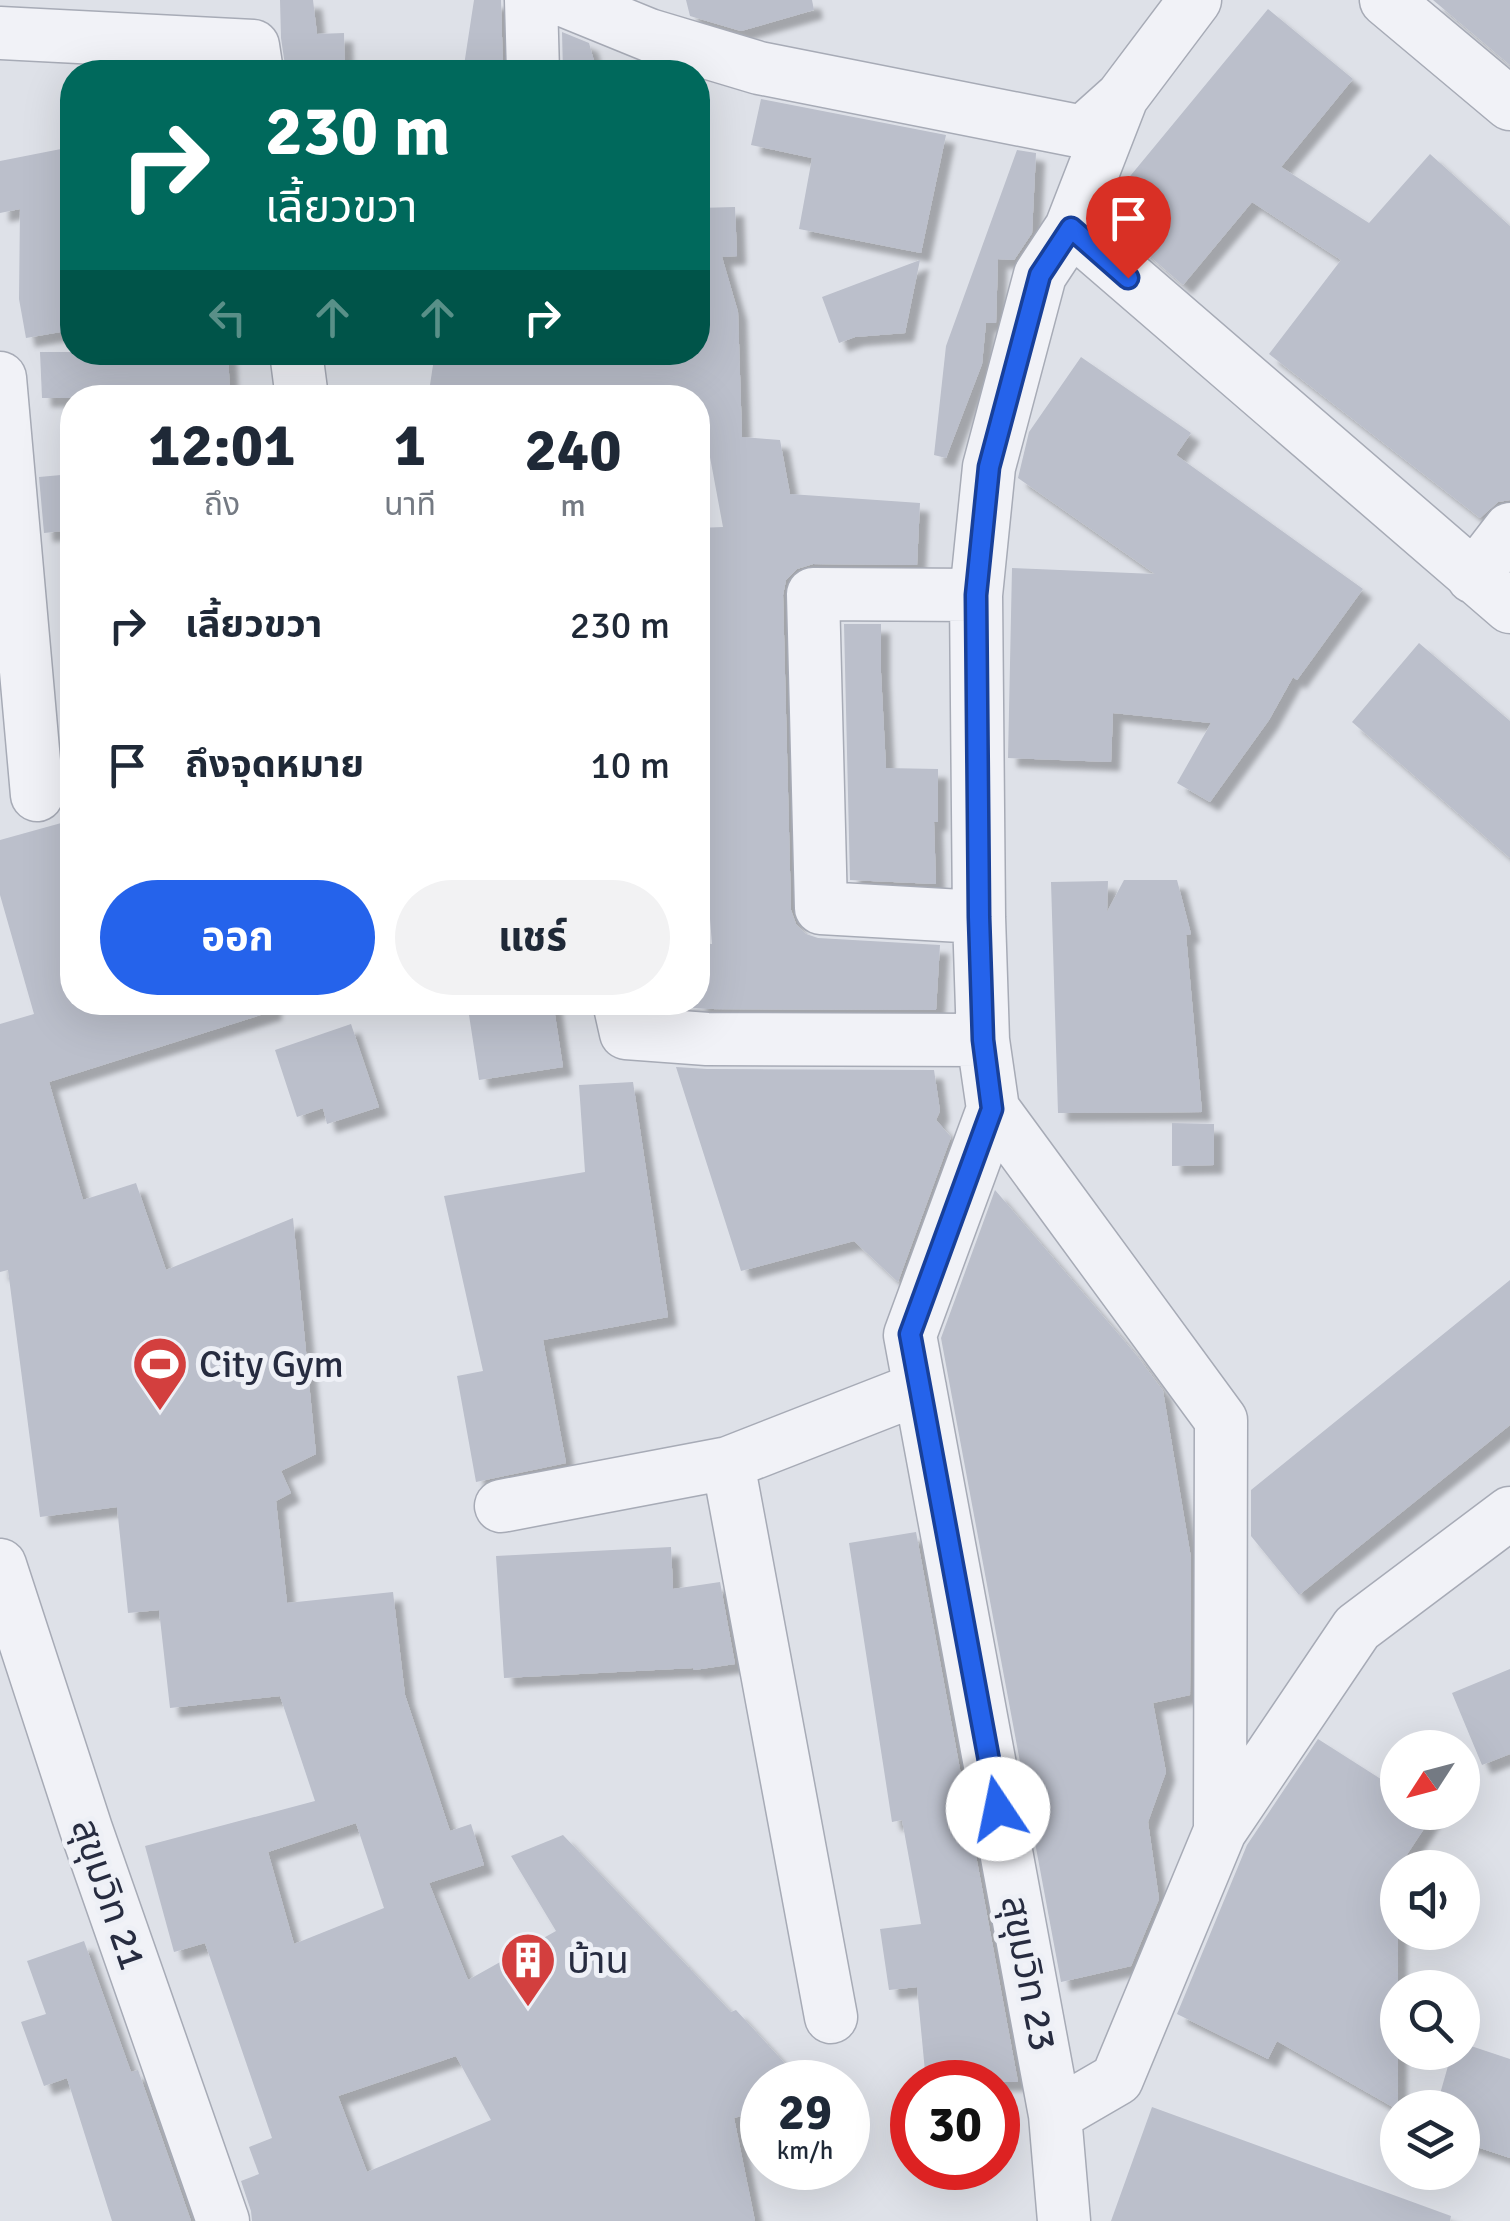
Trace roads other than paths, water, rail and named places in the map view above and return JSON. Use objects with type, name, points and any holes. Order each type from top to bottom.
[{"type":"street","points":[[531,0],[533,60]]},
{"type":"street","points":[[562,0],[649,35],[758,68],[1082,132],[1122,96]]},
{"type":"street","name":"สุขุมวิท 23","points":[[1064,2221],[1055,2115],[910,1334],[992,1109],[983,1040],[979,917],[976,595],[989,467],[1040,275],[1071,228],[1122,96],[1195,0]]},
{"type":"street","points":[[1386,0],[1510,104]]},
{"type":"street","points":[[0,33],[253,46],[255,60]]},
{"type":"street","points":[[1071,228],[1492,592],[1510,529]]},
{"type":"street","points":[[0,378],[36,797]]},
{"type":"street","points":[[976,595],[813,594],[820,908],[979,917]]},
{"type":"street","points":[[622,1015],[626,1033],[707,1038],[983,1040]]},
{"type":"street","points":[[992,1109],[1220,1420],[1220,1831]]},
{"type":"street","points":[[501,1506],[728,1463],[920,1388]]},
{"type":"street","points":[[728,1463],[831,2017]]},
{"type":"street","points":[[1055,2115],[1116,2079],[1220,1831],[1357,1628],[1510,1513]]},
{"type":"street","name":"สุขุมวิท 21","points":[[0,1565],[92,1846],[223,2221]]},
{"type":"place","name":"City Gym","points":[[160,1413]]},
{"type":"place","name":"บ้าน","points":[[528,2009]]}]
